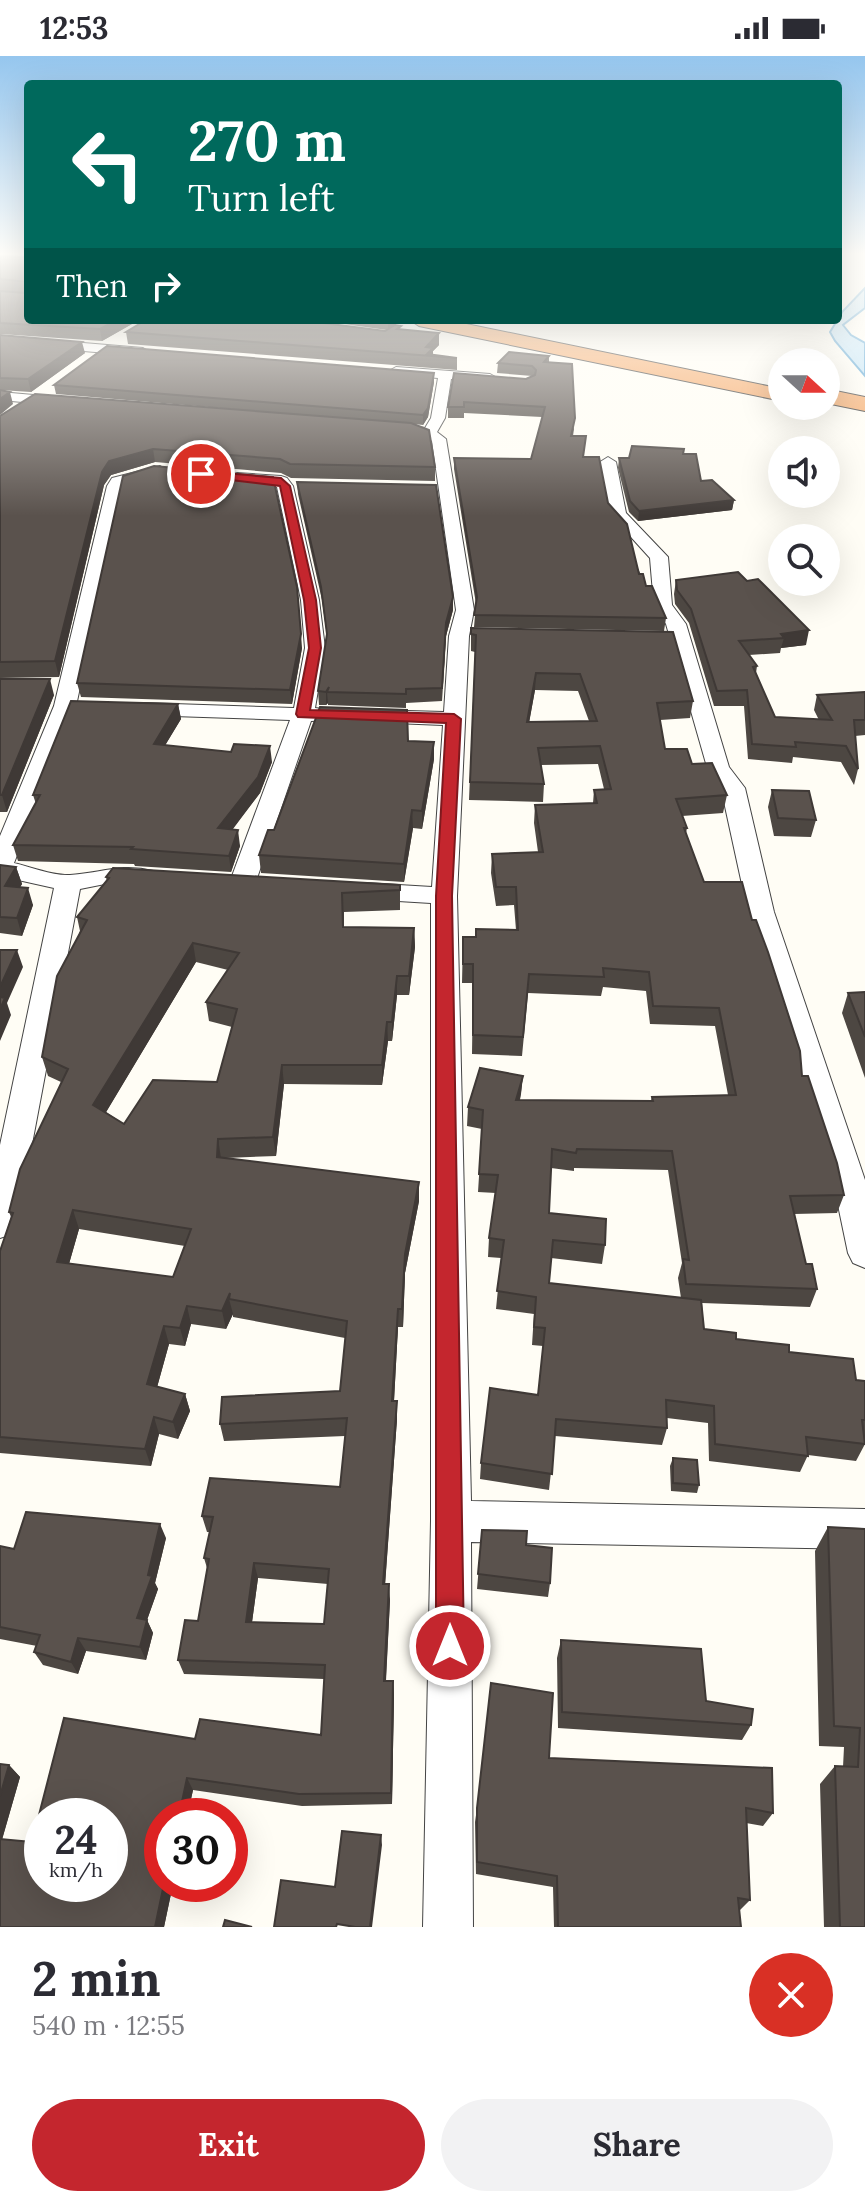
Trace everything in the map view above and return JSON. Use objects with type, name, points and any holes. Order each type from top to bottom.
[{"type":"highway","points":[[522,341],[768,392]]},
{"type":"highway","points":[[562,341],[768,384]]},
{"type":"highway","points":[[840,399],[865,404]]},
{"type":"highway","points":[[840,407],[865,413]]},
{"type":"street","points":[[15,341],[162,354]]},
{"type":"street","points":[[81,366],[117,341]]},
{"type":"street","points":[[385,370],[437,369],[511,380]]},
{"type":"street","points":[[429,433],[438,418],[437,369]]},
{"type":"street","points":[[12,416],[58,383]]},
{"type":"street","points":[[0,396],[83,404]]},
{"type":"street","points":[[381,427],[429,433],[439,439],[438,489],[465,610],[466,636],[454,719],[444,896],[451,1521],[448,1927]]},
{"type":"street","points":[[608,462],[618,514],[659,557],[663,605],[676,624],[718,767],[733,788],[761,912],[849,1181],[865,1253]]},
{"type":"street","points":[[163,878],[110,875],[68,883],[0,867],[71,699],[115,486],[118,481],[155,470],[176,471]]},
{"type":"street","points":[[220,476],[281,481],[292,486],[315,648],[303,714],[242,884]]},
{"type":"street","points":[[653,639],[681,640]]},
{"type":"street","points":[[41,686],[71,699]]},
{"type":"street","points":[[128,708],[454,719]]},
{"type":"street","points":[[216,882],[273,886]]},
{"type":"street","points":[[0,1224],[68,883]]},
{"type":"street","points":[[335,890],[444,896]]},
{"type":"street","points":[[451,1521],[865,1529]]},
{"type":"water","points":[[835,341],[865,343],[865,376]]},
{"type":"building","points":[[0,341],[82,342],[28,379],[0,378]]},
{"type":"building","points":[[245,341],[431,341],[426,347],[433,348],[427,354],[457,358]]},
{"type":"building","points":[[107,346],[434,373],[428,408],[423,415],[54,385]]},
{"type":"building","points":[[509,352],[549,356],[544,362],[572,364],[575,418],[571,436],[586,436],[583,457],[599,457],[608,503],[627,524],[639,574],[643,574],[646,586],[652,586],[666,618],[474,615],[477,597],[454,458],[531,459],[545,407],[464,402],[464,407],[448,407],[454,373],[526,379],[535,375],[536,370],[532,366],[498,363]]},
{"type":"building","points":[[0,390],[10,392],[0,399]]},
{"type":"building","points":[[35,394],[411,423],[429,430],[435,467],[290,464],[280,459],[153,449],[109,461],[102,472],[55,661],[0,662],[0,416]]},
{"type":"building","points":[[632,446],[684,449],[683,454],[696,454],[701,481],[712,480],[734,500],[639,511],[630,501],[619,458],[629,458]]},
{"type":"building","points":[[154,466],[273,477],[297,587],[301,634],[290,690],[77,683],[123,476]]},
{"type":"building","points":[[297,482],[436,485],[453,597],[446,623],[442,688],[406,689],[406,694],[327,692],[329,687],[326,692],[318,691],[327,634],[321,587]]},
{"type":"building","points":[[738,572],[747,581],[758,579],[768,589],[768,596],[775,596],[809,630],[781,634],[784,638],[739,641],[757,666],[753,667],[775,717],[832,720],[817,695],[865,692],[865,720],[854,720],[858,769],[846,746],[795,742],[796,747],[752,744],[747,690],[717,691],[691,609],[677,590],[676,580]]},
{"type":"building","points":[[471,628],[673,632],[693,701],[657,703],[665,749],[687,749],[692,764],[712,763],[727,795],[676,799],[687,828],[684,828],[704,882],[742,882],[752,920],[756,920],[768,952],[800,1051],[802,1076],[808,1076],[837,1163],[844,1195],[790,1196],[806,1264],[812,1264],[817,1289],[686,1284],[683,1259],[689,1260],[672,1151],[577,1149],[576,1153],[552,1149],[549,1213],[606,1219],[605,1245],[553,1240],[549,1283],[701,1300],[704,1329],[736,1333],[736,1339],[789,1345],[789,1352],[853,1359],[856,1380],[865,1381],[865,1420],[862,1420],[865,1444],[806,1437],[808,1456],[715,1444],[714,1406],[666,1400],[667,1428],[556,1419],[552,1474],[481,1463],[490,1388],[538,1395],[545,1328],[534,1327],[536,1297],[497,1291],[504,1240],[489,1238],[498,1175],[479,1174],[483,1110],[468,1107],[480,1068],[523,1076],[516,1100],[653,1101],[652,1097],[736,1095],[719,1008],[653,1006],[649,972],[603,968],[604,977],[529,974],[523,1037],[473,1035],[473,964],[463,964],[463,937],[476,937],[476,929],[518,930],[516,887],[496,887],[492,854],[543,852],[535,805],[597,803],[594,790],[611,789],[600,746],[538,748],[544,784],[470,782],[476,635],[471,634]],"holes":[[[536,673],[580,674],[597,721],[527,722]]]},
{"type":"building","points":[[0,679],[50,679],[2,795],[0,795]]},
{"type":"building","points":[[71,701],[178,704],[154,744],[231,752],[234,744],[270,746],[258,777],[218,828],[238,830],[229,856],[131,849],[133,847],[13,845],[40,795],[33,795]]},
{"type":"building","points":[[320,707],[407,710],[408,741],[434,742],[422,811],[412,810],[404,864],[259,855],[268,830],[274,830]]},
{"type":"building","points":[[772,790],[809,791],[816,820],[778,818]]},
{"type":"building","points":[[0,865],[16,867],[5,886],[28,888],[17,918],[0,917]]},
{"type":"building","points":[[113,868],[400,885],[400,890],[342,893],[343,927],[414,928],[409,976],[397,976],[392,1022],[387,1022],[382,1065],[282,1065],[273,1137],[218,1139],[217,1157],[419,1182],[405,1254],[402,1309],[398,1309],[392,1401],[397,1401],[383,1584],[389,1584],[384,1681],[393,1681],[391,1793],[299,1794],[187,1778],[183,1798],[144,1798],[144,1902],[160,1902],[155,1927],[0,1927],[0,1839],[24,1841],[24,1902],[128,1902],[128,1798],[43,1798],[64,1718],[195,1739],[200,1719],[321,1735],[325,1665],[178,1660],[185,1620],[198,1621],[209,1559],[204,1558],[213,1517],[202,1516],[210,1478],[340,1487],[347,1418],[220,1424],[222,1397],[340,1391],[347,1321],[229,1299],[230,1293],[222,1311],[187,1306],[180,1328],[164,1326],[147,1384],[185,1394],[173,1422],[154,1417],[145,1449],[0,1437],[0,1251],[13,1213],[9,1212],[20,1169],[68,1069],[42,1057],[57,976],[87,920],[77,917],[109,878],[106,877]],"holes":[[[193,943],[239,953],[206,1002],[237,1009],[217,1082],[153,1080],[124,1124],[93,1105]],[[73,1210],[191,1229],[173,1277],[57,1262]],[[254,1563],[329,1569],[324,1624],[246,1622]]]},
{"type":"building","points":[[0,950],[17,950],[0,987]]},
{"type":"building","points":[[865,992],[865,1037],[848,993]]},
{"type":"building","points":[[673,1458],[697,1460],[699,1485],[673,1483]]},
{"type":"building","points":[[26,1512],[160,1524],[148,1575],[152,1576],[137,1618],[147,1620],[140,1647],[78,1638],[71,1662],[34,1652],[40,1635],[0,1627],[0,1546],[14,1549]]},
{"type":"building","points":[[828,1527],[865,1529],[865,1927],[840,1927],[835,1766],[858,1767],[860,1728],[834,1726]]},
{"type":"building","points":[[482,1530],[527,1531],[526,1545],[552,1548],[550,1583],[478,1574]]},
{"type":"building","points":[[561,1640],[701,1649],[706,1701],[753,1709],[751,1725],[562,1712]]},
{"type":"building","points":[[491,1683],[553,1693],[549,1758],[772,1768],[773,1813],[746,1808],[750,1900],[738,1898],[741,1927],[558,1927],[557,1876],[477,1862],[477,1808]]},
{"type":"building","points":[[0,1764],[9,1765],[0,1796]]},
{"type":"building","points":[[342,1831],[381,1835],[370,1927],[337,1924],[336,1927],[274,1927],[281,1880],[335,1887]]},
{"type":"building","points":[[225,1920],[252,1927],[223,1927]]},
{"type":"route","points":[[201,474],[281,481],[285,486],[310,600],[315,648],[303,714],[454,719],[444,896],[450,1646]]}]
